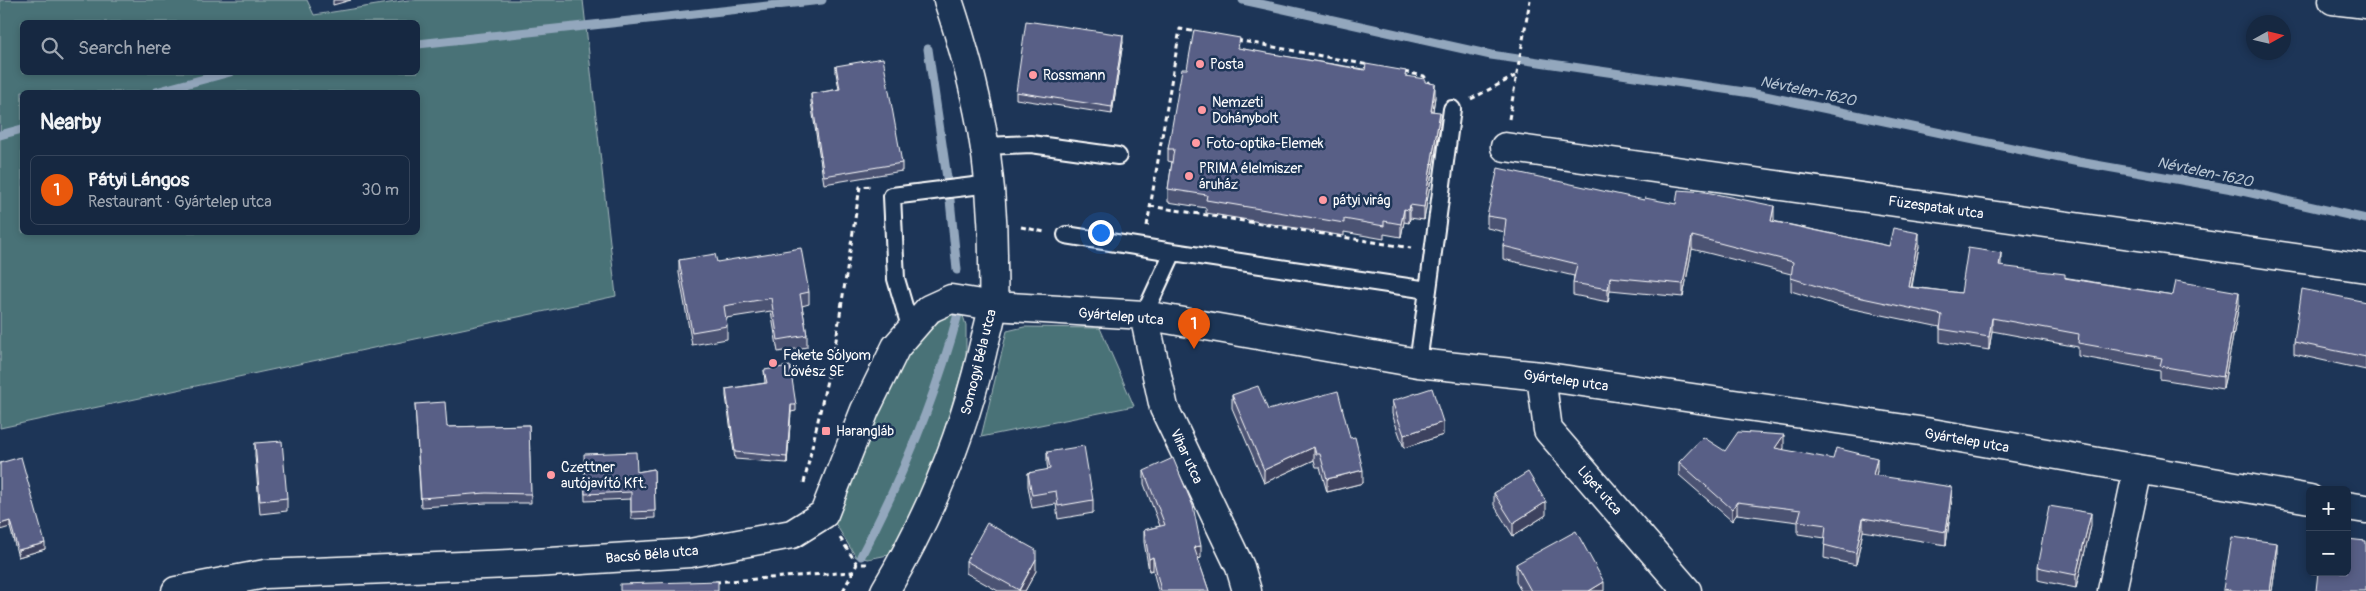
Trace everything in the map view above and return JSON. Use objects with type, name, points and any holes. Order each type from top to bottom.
[{"type":"street","name":"Somogyi Béla utca","points":[[885,591],[902,565],[947,469],[973,390],[993,306],[993,208],[987,146],[967,57],[948,0]]},
{"type":"street","points":[[2332,0],[2366,4]]},
{"type":"street","name":"Füzespatak utca","points":[[1505,147],[2366,268]]},
{"type":"street","points":[[824,514],[869,402],[896,347],[929,309],[951,299],[993,306]]},
{"type":"street","name":"Gyártelep utca","points":[[993,306],[1144,316],[1418,363],[1541,376],[1926,432],[2306,498]]},
{"type":"street","name":"Vihar utca","points":[[1144,316],[1164,408],[1240,567],[1247,591]]},
{"type":"street","name":"Liget utca","points":[[1541,376],[1548,430],[1687,591]]},
{"type":"street","points":[[2112,591],[2138,469]]},
{"type":"street","points":[[2351,507],[2366,509]]},
{"type":"street","name":"Bacsó Béla utca","points":[[176,591],[265,574],[525,564],[690,553],[792,534],[824,514]]},
{"type":"lane","points":[[1418,363],[1452,109]]},
{"type":"lane","points":[[987,146],[1031,144],[1118,156]]},
{"type":"lane","points":[[911,330],[896,279],[892,196],[990,184]]},
{"type":"lane","points":[[1066,236],[1428,290]]},
{"type":"lane","points":[[1144,316],[1173,252]]},
{"type":"path","points":[[1505,147],[1515,76],[1530,0]]},
{"type":"path","points":[[1144,248],[1180,29],[1200,33]]},
{"type":"path","points":[[1229,38],[1375,67]]},
{"type":"path","points":[[1394,70],[1424,76],[1452,109],[1515,76]]},
{"type":"path","points":[[803,485],[836,340],[860,187],[871,186]]},
{"type":"path","points":[[1150,206],[1433,251]]},
{"type":"path","points":[[1016,226],[1066,236]]},
{"type":"path","points":[[824,514],[857,564]]},
{"type":"path","points":[[857,564],[902,565]]},
{"type":"path","points":[[843,591],[857,564]]},
{"type":"green space","points":[[0,0],[307,0],[314,15],[408,0],[583,0],[616,296],[0,428]]},
{"type":"green space","points":[[961,310],[966,325],[966,358],[925,491],[888,555],[868,559],[856,557],[835,523],[886,386],[908,352],[932,327],[948,314]]},
{"type":"green space","points":[[1024,327],[1100,328],[1134,406],[981,437],[1007,331]]},
{"type":"building","points":[[1026,21],[1123,35],[1112,107],[1016,92]]},
{"type":"building","points":[[1194,30],[1240,38],[1238,48],[1365,70],[1366,64],[1406,71],[1405,76],[1425,79],[1425,82],[1435,84],[1431,111],[1440,112],[1424,207],[1410,205],[1409,210],[1404,209],[1401,224],[1384,221],[1384,226],[1344,219],[1344,223],[1206,200],[1207,195],[1168,189],[1174,149],[1168,149],[1182,69],[1187,69]]},
{"type":"building","points":[[883,58],[902,163],[824,176],[811,94],[840,89],[836,66]]},
{"type":"building","points":[[1498,168],[1644,200],[1645,198],[1676,204],[1678,190],[1706,192],[1774,206],[1771,221],[1889,246],[1893,228],[1919,233],[1909,287],[1961,293],[1968,248],[2001,253],[1999,266],[2065,274],[2065,278],[2173,295],[2176,281],[2239,292],[2223,377],[2160,366],[2162,358],[2078,343],[2079,334],[1992,318],[1989,337],[1940,329],[1942,315],[1839,293],[1791,278],[1793,262],[1692,236],[1683,284],[1610,277],[1608,289],[1573,283],[1577,264],[1503,246],[1506,219],[1487,216]]},
{"type":"building","points":[[801,248],[809,292],[800,294],[807,335],[778,340],[771,298],[724,306],[727,326],[692,332],[679,260],[715,254],[717,262]]},
{"type":"building","points":[[2302,289],[2366,302],[2366,357],[2294,342]]},
{"type":"building","points":[[790,366],[796,405],[791,405],[787,457],[735,452],[726,389],[767,383],[764,370]]},
{"type":"building","points":[[1258,386],[1268,410],[1338,391],[1350,438],[1355,437],[1363,470],[1327,479],[1320,454],[1316,454],[1314,447],[1264,470],[1232,395]]},
{"type":"building","points":[[1432,388],[1443,422],[1404,435],[1392,401]]},
{"type":"building","points":[[445,402],[447,427],[529,425],[531,494],[486,493],[421,498],[415,404]]},
{"type":"building","points":[[1738,432],[1784,435],[1775,448],[1833,459],[1836,448],[1877,458],[1873,475],[1952,487],[1946,532],[1863,518],[1856,553],[1824,545],[1826,525],[1798,521],[1801,510],[1737,502],[1732,509],[1679,462],[1703,437],[1725,451]]},
{"type":"building","points":[[282,441],[287,498],[260,501],[255,443]]},
{"type":"building","points":[[1084,446],[1093,500],[1058,506],[1056,491],[1032,495],[1028,473],[1050,469],[1047,452]]},
{"type":"building","points":[[636,452],[637,472],[654,469],[655,511],[631,512],[631,492],[585,494],[584,454]]},
{"type":"building","points":[[21,457],[45,543],[18,550],[10,521],[0,524],[0,463]]},
{"type":"building","points":[[1173,458],[1193,506],[1201,546],[1194,547],[1209,591],[1161,591],[1153,557],[1149,559],[1144,530],[1165,525],[1144,471]]},
{"type":"building","points":[[1528,472],[1546,502],[1513,523],[1494,493]]},
{"type":"building","points":[[2049,506],[2091,513],[2076,575],[2037,567]]},
{"type":"building","points":[[987,523],[1036,550],[1036,559],[1019,590],[966,561]]},
{"type":"building","points":[[1576,531],[1604,582],[1589,591],[1531,591],[1516,564]]},
{"type":"building","points":[[2232,537],[2277,543],[2270,591],[2223,589]]},
{"type":"building","points":[[2351,539],[2366,541],[2366,591],[2316,591],[2318,576],[2351,576]]},
{"type":"building","points":[[718,581],[718,591],[620,591],[620,584]]},
{"type":"waterway","name":"Névtelen-1620","points":[[420,44],[822,0]]},
{"type":"waterway","name":"Névtelen-1620","points":[[1243,0],[1491,55],[1751,93],[2079,162],[2238,190],[2366,219]]},
{"type":"waterway","points":[[928,49],[947,178]]},
{"type":"waterway","name":"Névtelen-1620","points":[[163,90],[219,75]]},
{"type":"waterway","name":"Névtelen-1620","points":[[0,135],[20,130]]},
{"type":"waterway","points":[[950,200],[957,270]]},
{"type":"waterway","points":[[861,556],[904,468],[939,377],[958,314]]},
{"type":"place","name":"Posta","points":[[1200,64]]},
{"type":"place","name":"Rossmann","points":[[1033,75]]},
{"type":"place","name":"Nemzeti Dohánybolt","points":[[1202,110]]},
{"type":"place","name":"Foto-optika-Elemek","points":[[1196,143]]},
{"type":"place","name":"PRIMA élelmiszer áruház","points":[[1189,176]]},
{"type":"place","name":"pátyi virág","points":[[1323,200]]},
{"type":"place","name":"Pátyi Lángos","points":[[1194,349]]},
{"type":"place","name":"Fekete Sólyom Lövész SE","points":[[773,363]]},
{"type":"place","name":"Harangláb","points":[[826,431]]},
{"type":"place","name":"Czettner autójavító Kft.","points":[[551,475]]}]
